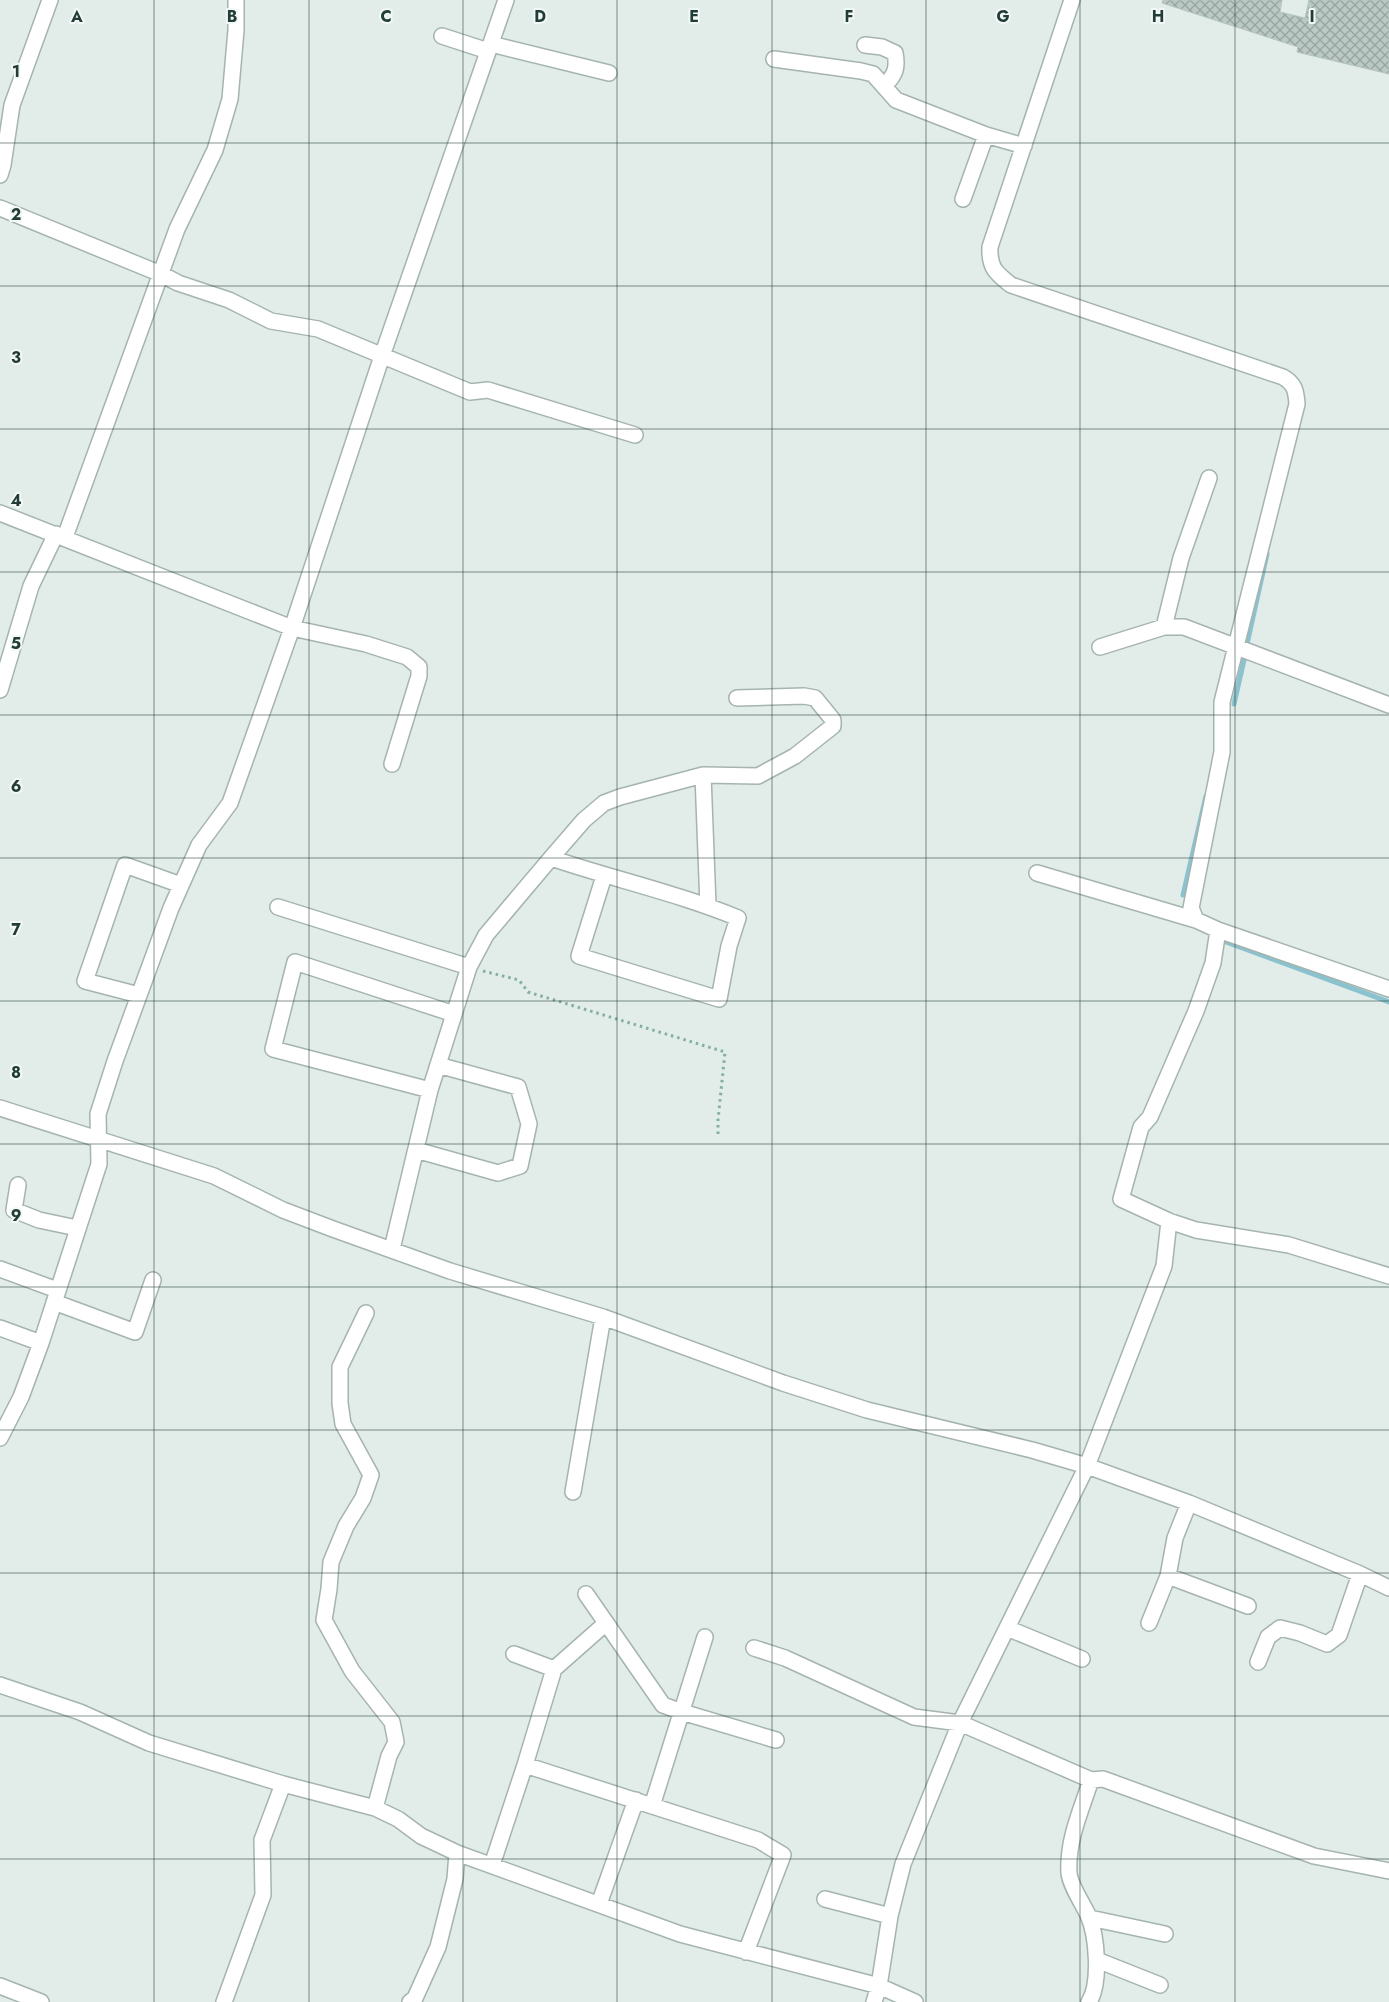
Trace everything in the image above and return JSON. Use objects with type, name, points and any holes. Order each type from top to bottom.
[{"type":"street","points":[[0,175],[12,105],[50,0]]},
{"type":"street","points":[[0,690],[31,586],[60,536],[177,229],[215,150],[230,99],[236,30],[236,0]]},
{"type":"street","points":[[0,1438],[20,1397],[42,1343],[55,1296],[99,1164],[98,1114],[115,1061],[181,885],[199,845],[230,803],[292,628],[382,356],[506,0]]},
{"type":"street","points":[[1072,0],[990,247],[992,267],[1012,285],[1283,377],[1292,383],[1296,391],[1296,404],[1222,702],[1222,752],[1191,908],[1196,920]]},
{"type":"street","points":[[442,36],[609,73]]},
{"type":"street","points":[[865,45],[882,46],[896,53],[898,64],[894,77],[885,85]]},
{"type":"street","points":[[774,59],[873,74],[885,85],[896,100],[986,135],[1024,146]]},
{"type":"street","points":[[963,199],[986,135]]},
{"type":"street","points":[[0,208],[161,274],[178,283],[229,300],[271,321],[318,329],[470,392],[488,390],[635,435]]},
{"type":"street","points":[[1164,627],[1181,558],[1209,478]]},
{"type":"street","points":[[0,513],[292,628],[366,644],[407,657],[419,667],[419,676],[392,764]]},
{"type":"street","points":[[1100,647],[1164,627],[1184,627],[1389,705]]},
{"type":"street","points":[[392,1249],[430,1090],[469,967],[486,935],[584,820],[604,803],[703,775],[758,776],[795,756],[833,726],[832,720],[815,698],[804,696],[737,698]]},
{"type":"street","points":[[703,775],[708,906]]},
{"type":"street","points":[[551,858],[604,876],[708,906],[738,918],[729,946],[719,999],[579,956],[604,876]]},
{"type":"street","points":[[139,995],[85,981],[125,865],[181,885]]},
{"type":"street","points":[[1037,873],[1196,920],[1218,930],[1389,989]]},
{"type":"street","points":[[278,907],[469,967]]},
{"type":"street","points":[[1218,930],[1213,962],[1196,1011],[1150,1117],[1141,1126],[1122,1199],[1169,1221],[1196,1230],[1289,1245],[1389,1276]]},
{"type":"street","points":[[430,1090],[273,1049],[295,962],[454,1014]]},
{"type":"street","points":[[416,1150],[498,1173],[520,1166],[529,1124],[518,1087],[438,1066]]},
{"type":"street","points":[[0,1108],[214,1176],[283,1210],[333,1229],[450,1271],[603,1318],[837,1401],[1088,1466],[1189,1503],[1360,1574],[1389,1588]]},
{"type":"street","points":[[18,1185],[14,1210],[39,1220],[78,1228]]},
{"type":"street","points":[[874,2002],[879,1986],[890,1916],[903,1864],[960,1723],[1088,1466],[1164,1266],[1169,1221]]},
{"type":"street","points":[[0,1269],[135,1332],[153,1280]]},
{"type":"street","points":[[366,1313],[340,1367],[340,1403],[343,1424],[371,1475],[363,1498],[346,1526],[331,1562],[330,1589],[324,1620],[352,1671],[392,1722],[396,1742],[389,1756],[375,1808]]},
{"type":"street","points":[[573,1492],[603,1318]]},
{"type":"street","points":[[0,1328],[42,1343]]},
{"type":"street","points":[[1149,1623],[1168,1576],[1175,1538],[1189,1503]]},
{"type":"street","points":[[1258,1662],[1268,1637],[1280,1628],[1300,1633],[1327,1644],[1339,1635],[1360,1574]]},
{"type":"street","points":[[1168,1576],[1248,1606]]},
{"type":"street","points":[[586,1594],[605,1624],[663,1704],[682,1712],[776,1740]]},
{"type":"street","points":[[492,1865],[554,1668],[605,1624]]},
{"type":"street","points":[[1007,1628],[1082,1659]]},
{"type":"street","points":[[652,1806],[705,1636]]},
{"type":"street","points":[[754,1648],[785,1658],[914,1717],[960,1723],[1091,1780],[1103,1779],[1314,1856],[1389,1871]]},
{"type":"street","points":[[514,1654],[554,1668]]},
{"type":"street","points":[[0,1686],[80,1712],[149,1743],[283,1784],[375,1808],[398,1819],[421,1836],[457,1852],[680,1934],[879,1986],[915,2002]]},
{"type":"street","points":[[525,1765],[758,1840],[783,1855],[746,1952]]},
{"type":"street","points":[[1090,2002],[1094,1994],[1097,1960],[1090,1918],[1069,1876],[1069,1852],[1091,1780]]},
{"type":"street","points":[[224,2002],[263,1894],[262,1840],[283,1784]]},
{"type":"street","points":[[599,1904],[636,1800]]},
{"type":"street","points":[[410,2002],[415,1998],[438,1947],[455,1879],[457,1852]]},
{"type":"street","points":[[825,1899],[890,1916]]},
{"type":"street","points":[[1090,1918],[1165,1934]]},
{"type":"street","points":[[1097,1960],[1160,1985]]},
{"type":"street","points":[[0,1986],[41,2002]]},
{"type":"path","points":[[469,967],[519,980],[528,992],[725,1052],[718,1138]]},
{"type":"building","points":[[1163,0],[1282,0],[1280,12],[1305,18],[1309,0],[1389,0],[1389,74],[1297,52],[1298,47],[1162,3]]},
{"type":"waterway","points":[[1247,644],[1267,554]]},
{"type":"waterway","points":[[1234,704],[1244,660]]},
{"type":"waterway","points":[[1183,895],[1206,796]]},
{"type":"waterway","points":[[1226,942],[1389,1002]]}]
